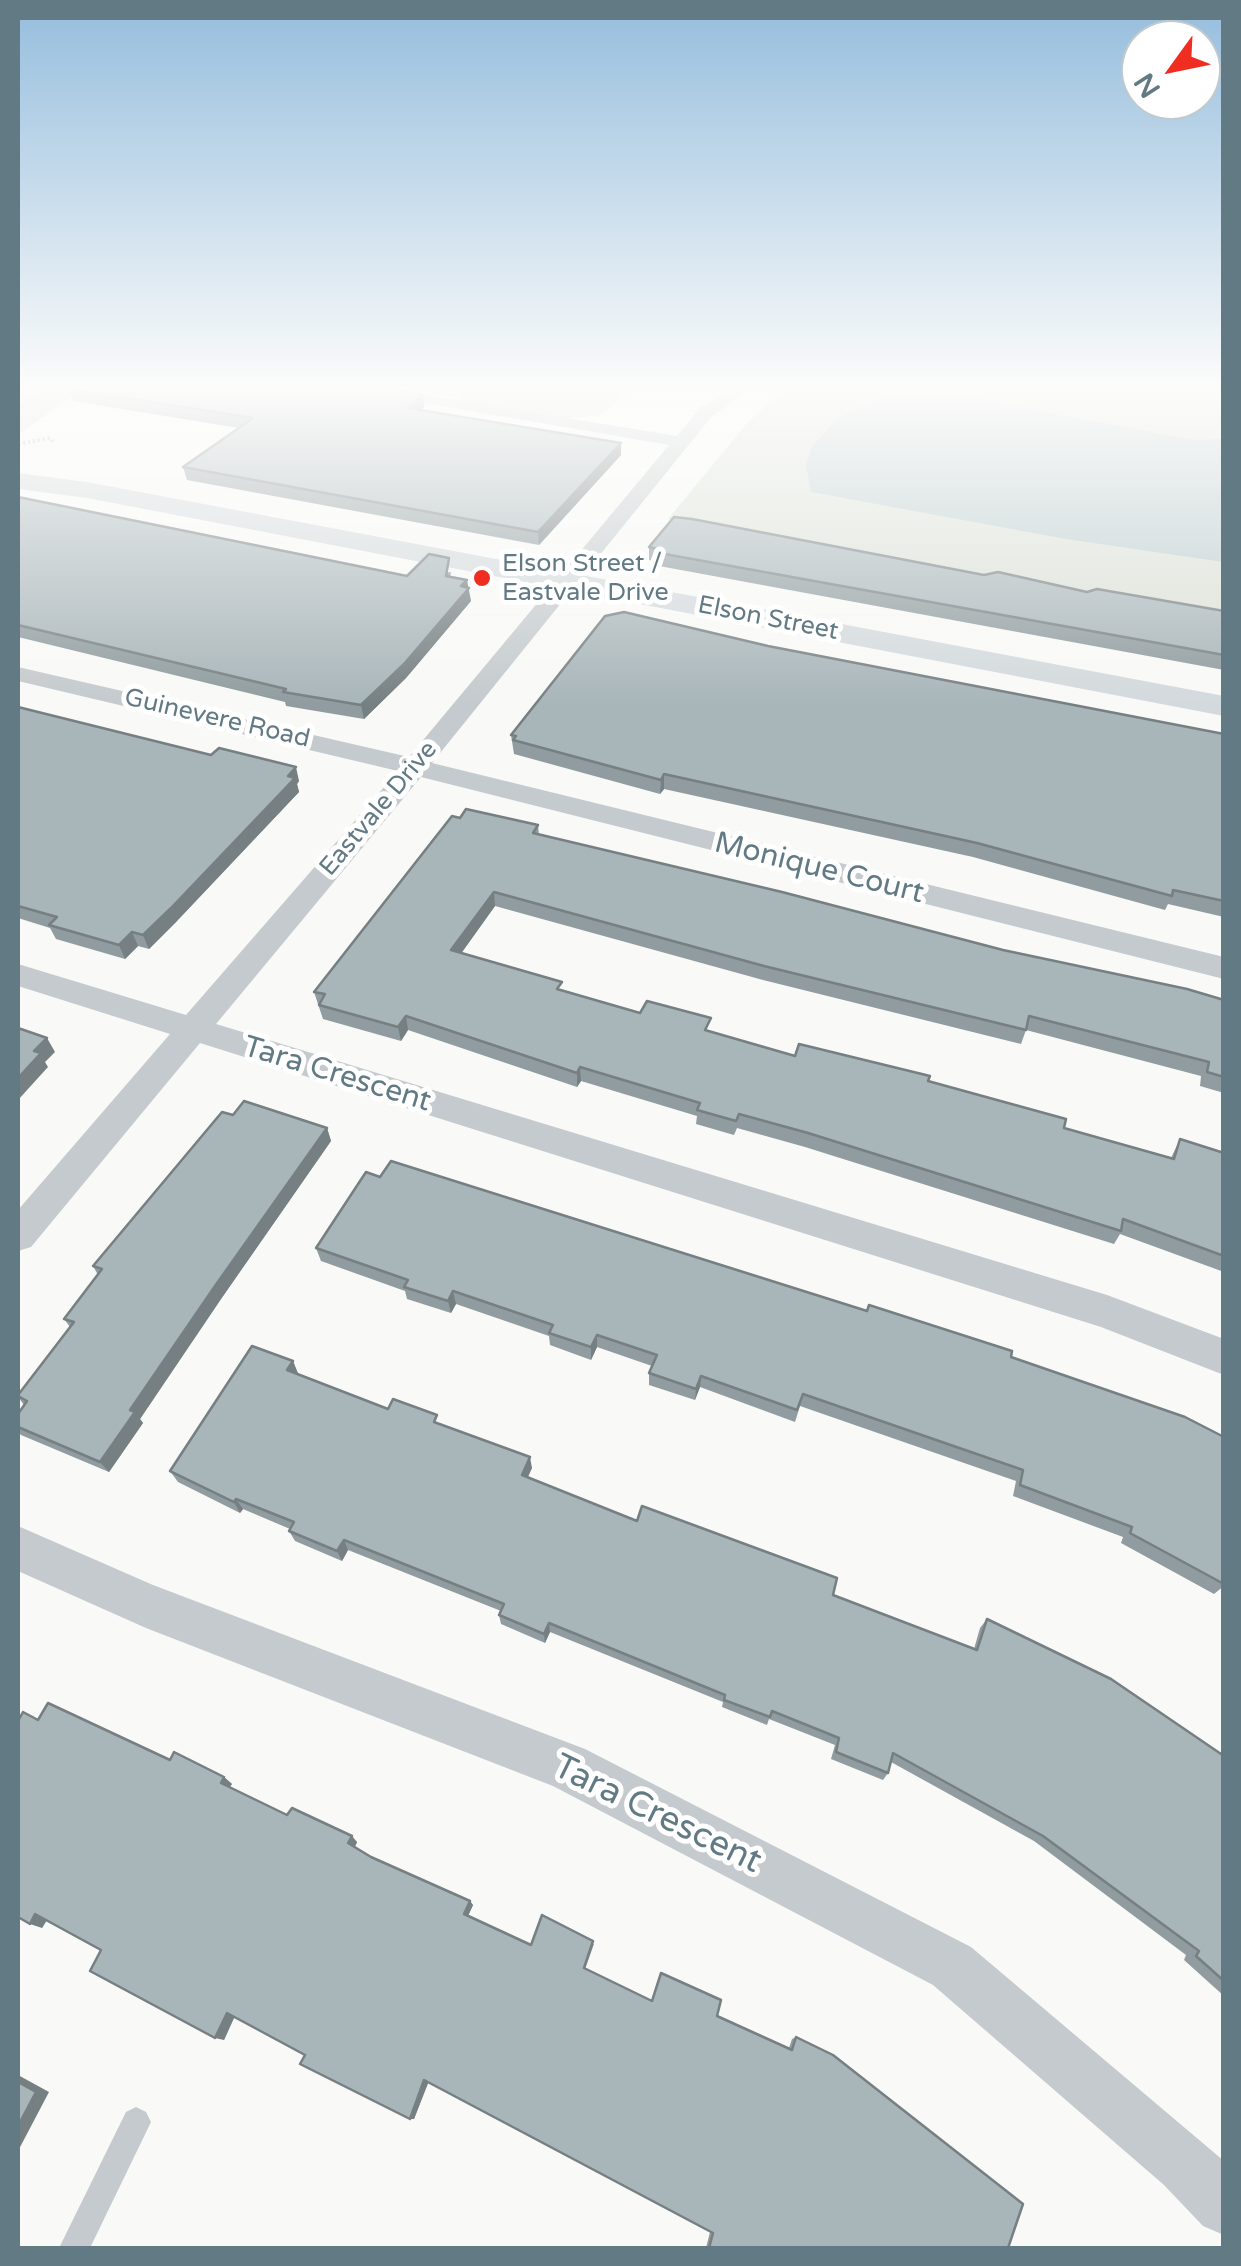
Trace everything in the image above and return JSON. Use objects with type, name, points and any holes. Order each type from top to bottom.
[{"type":"street","name":"Elson Street","points":[[102,493],[1224,706]]},
{"type":"street","name":"Eastvale Drive","points":[[18,1236],[415,767],[639,493]]},
{"type":"street","name":"Guinevere Road","points":[[18,674],[415,767]]},
{"type":"street","name":"Monique Court","points":[[415,767],[1224,968]]},
{"type":"street","name":"Tara Crescent","points":[[18,976],[1107,1312],[1224,1358]]},
{"type":"street","name":"Tara Crescent","points":[[18,1548],[146,1605],[566,1767],[952,1966],[1185,2164],[1224,2206]]},
{"type":"lane","points":[[74,2248],[136,2122]]},
{"type":"shaded area","points":[[690,493],[1223,493],[1223,616],[668,519]]},
{"type":"shaded area","points":[[815,493],[1223,493],[1223,562],[1066,539]]},
{"type":"building","points":[[324,493],[575,493],[538,532]]},
{"type":"building","points":[[18,497],[407,576],[429,554],[449,558],[446,576],[467,580],[461,586],[469,588],[404,664],[361,705],[283,692],[286,689],[18,625]]},
{"type":"building","points":[[674,517],[984,575],[998,572],[1087,592],[1097,589],[1224,611],[1224,655],[659,553],[662,550],[649,547]]},
{"type":"building","points":[[624,612],[768,646],[1224,734],[1224,901],[1173,890],[1172,896],[977,843],[664,774],[661,780],[513,740],[516,736],[511,735],[605,616]]},
{"type":"building","points":[[18,707],[211,755],[219,748],[296,767],[288,776],[295,778],[143,935],[132,932],[119,945],[49,925],[57,917],[18,906]]},
{"type":"building","points":[[466,809],[538,825],[533,833],[1003,950],[1224,1000],[1224,1077],[1207,1072],[1209,1062],[1029,1016],[1026,1030],[764,966],[494,892],[451,950],[562,982],[557,989],[640,1013],[647,1001],[711,1018],[705,1030],[795,1056],[799,1044],[930,1076],[928,1081],[1066,1119],[1064,1128],[1174,1159],[1180,1139],[1224,1153],[1224,1256],[1123,1219],[1121,1231],[808,1133],[739,1114],[736,1121],[697,1110],[700,1103],[580,1067],[577,1073],[406,1016],[398,1027],[319,1005],[325,994],[314,992],[452,816],[460,818]]},
{"type":"building","points":[[18,1028],[47,1038],[34,1051],[41,1053],[18,1078]]},
{"type":"building","points":[[244,1101],[327,1128],[130,1410],[135,1412],[100,1462],[18,1427],[18,1414],[27,1401],[18,1395],[74,1322],[64,1319],[102,1269],[93,1266],[222,1112],[233,1115]]},
{"type":"building","points":[[391,1161],[867,1311],[869,1305],[1012,1351],[1011,1357],[1185,1417],[1224,1437],[1224,1584],[1130,1533],[1132,1527],[1020,1485],[1023,1470],[803,1394],[797,1410],[701,1376],[696,1389],[649,1373],[657,1355],[597,1335],[591,1347],[549,1333],[553,1325],[453,1291],[448,1301],[404,1287],[408,1280],[316,1248],[366,1172],[380,1177]]},
{"type":"building","points":[[252,1346],[293,1361],[287,1370],[388,1409],[393,1399],[437,1415],[434,1422],[530,1457],[522,1475],[637,1521],[642,1506],[837,1578],[833,1595],[977,1650],[987,1619],[1111,1679],[1224,1756],[1224,1981],[1196,1956],[1199,1951],[1043,1836],[893,1753],[888,1773],[836,1752],[839,1738],[772,1711],[770,1717],[724,1700],[725,1695],[549,1623],[544,1634],[499,1615],[504,1604],[344,1540],[337,1551],[289,1531],[294,1522],[236,1499],[234,1502],[170,1471]]},
{"type":"building","points":[[48,1703],[170,1760],[174,1752],[224,1777],[221,1783],[287,1815],[292,1808],[352,1836],[348,1843],[371,1857],[470,1901],[464,1914],[531,1945],[542,1915],[593,1941],[584,1968],[652,2001],[661,1973],[721,2000],[717,2016],[792,2050],[796,2037],[833,2055],[1023,2204],[1008,2248],[709,2248],[713,2233],[424,2080],[410,2119],[300,2064],[305,2055],[227,2013],[215,2038],[90,1971],[101,1950],[35,1914],[30,1924],[18,1917],[18,1721],[23,1712],[38,1720]]},
{"type":"building","points":[[18,2082],[36,2092],[18,2126]]},
{"type":"place","name":"Elson Street / Eastvale Drive","points":[[482,578]]}]
